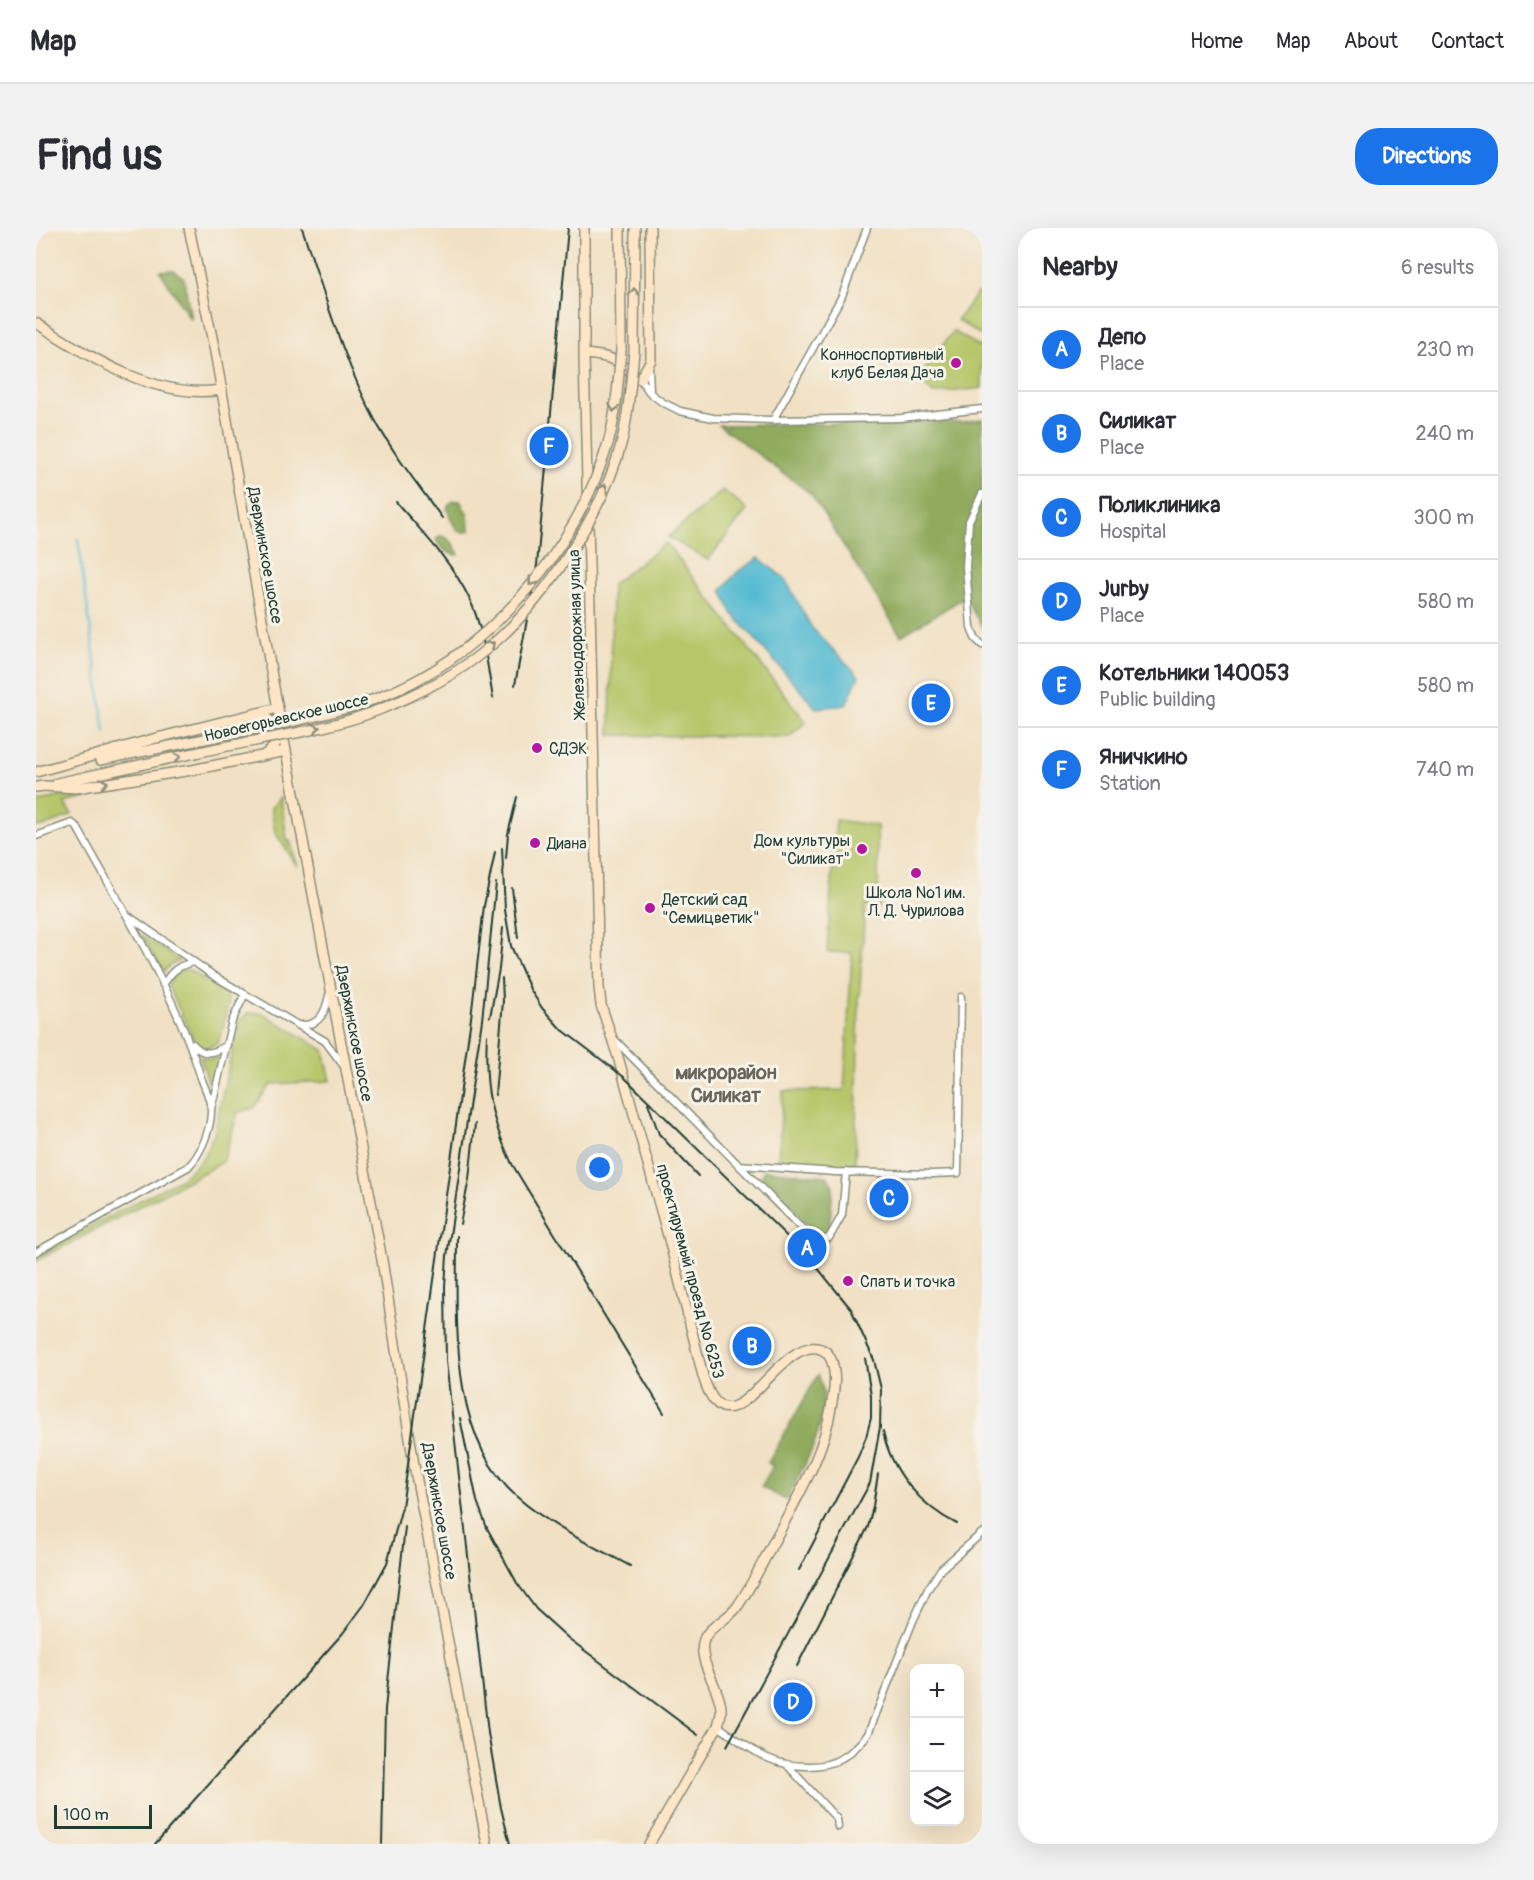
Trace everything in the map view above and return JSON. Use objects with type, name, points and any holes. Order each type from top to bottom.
[{"type":"main road","name":"Дзержинское шоссе","points":[[189,228],[222,390],[278,708],[392,1314],[414,1465],[487,1844]]},
{"type":"main road","name":"Железнодорожная улица","points":[[584,228],[584,354],[599,987],[601,1005],[612,1036]]},
{"type":"main road","name":"Новоегорьевское шоссе","points":[[36,772],[216,737],[330,712],[378,698],[447,662],[481,638],[515,603],[551,557],[573,523],[591,488],[609,439],[621,350],[620,228]]},
{"type":"main road","name":"Новоегорьевское шоссе","points":[[39,787],[323,727],[382,709],[454,672],[489,647],[542,591],[571,550],[602,494],[621,442],[634,351],[635,228]]},
{"type":"main road","points":[[584,354],[608,356],[617,360],[640,379],[649,364],[652,320],[650,228]]},
{"type":"main road","points":[[36,323],[86,355],[121,372],[175,389],[205,392],[222,390]]},
{"type":"main road","points":[[36,772],[278,708]]},
{"type":"main road","points":[[244,717],[268,718],[273,722],[278,734],[271,750],[250,758]]},
{"type":"main road","points":[[39,787],[76,788],[286,751]]},
{"type":"main road","name":"проектируемый проезд № 6253","points":[[612,1036],[670,1243],[703,1376],[711,1397],[723,1406],[732,1408],[741,1405],[782,1363],[799,1351],[810,1347],[826,1351],[834,1371],[830,1418],[815,1467],[735,1610],[707,1634],[703,1643],[703,1653],[721,1708],[718,1726]]},
{"type":"main road","points":[[649,1844],[718,1726]]},
{"type":"street","points":[[773,420],[842,296],[867,228]]},
{"type":"street","points":[[649,364],[650,393]]},
{"type":"street","points":[[640,379],[650,393],[662,402],[680,411],[712,418],[773,420],[901,418],[982,409]]},
{"type":"street","points":[[982,494],[969,521],[966,567],[971,627],[975,638],[982,645]]},
{"type":"street","points":[[36,836],[72,823],[75,824],[163,985],[190,1042],[211,1109]]},
{"type":"street","points":[[125,914],[193,962],[325,1041],[338,1056],[349,1080]]},
{"type":"street","points":[[163,985],[174,969],[193,962]]},
{"type":"street","points":[[300,1025],[314,1023],[323,1015],[331,985]]},
{"type":"street","points":[[36,1252],[188,1167],[204,1142],[232,1021],[245,994]]},
{"type":"street","points":[[739,1165],[846,1172],[958,1173],[960,997]]},
{"type":"street","points":[[612,1036],[804,1231],[818,1241],[829,1238],[842,1215],[846,1172]]},
{"type":"street","points":[[190,1042],[197,1049],[206,1053],[212,1053],[227,1045]]},
{"type":"street","points":[[718,1726],[769,1759],[788,1766],[823,1766],[842,1759],[855,1750],[868,1734],[928,1589],[940,1569],[982,1533]]},
{"type":"street","points":[[788,1766],[837,1819],[838,1827]]},
{"type":"green space","points":[[173,270],[184,278],[191,320],[160,271]]},
{"type":"green space","points":[[978,292],[982,295],[982,336],[957,320]]},
{"type":"green space","name":"Конноспортивный клуб Белая Дача","points":[[953,331],[982,348],[982,388],[933,394],[919,378]]},
{"type":"green space","points":[[982,419],[982,627],[965,597],[901,636],[811,494],[719,425],[963,422]]},
{"type":"green space","points":[[723,490],[747,510],[708,560],[668,537]]},
{"type":"green space","points":[[454,501],[460,501],[468,515],[469,531],[460,532],[452,522],[447,509]]},
{"type":"green space","points":[[440,536],[454,545],[459,555],[452,554],[443,548],[436,540]]},
{"type":"green space","points":[[666,543],[806,722],[789,737],[610,735],[612,584]]},
{"type":"green space","points":[[57,797],[90,797],[64,803],[72,815],[45,826],[36,827],[36,803]]},
{"type":"green space","points":[[281,797],[287,841],[290,841],[298,867],[275,832],[271,808]]},
{"type":"green space","points":[[836,820],[877,826],[879,907],[865,906],[859,1003],[855,1169],[778,1162],[783,1091],[844,1090],[852,953],[827,952]]},
{"type":"green space","points":[[141,935],[180,961],[170,965],[164,972]]},
{"type":"green space","points":[[187,969],[224,990],[229,1002],[217,1044],[207,1048],[196,1044],[168,986],[175,974]]},
{"type":"green space","points":[[248,1013],[262,1013],[324,1050],[331,1081],[271,1084],[254,1108],[238,1112],[223,1162],[36,1261],[36,1255],[182,1178],[202,1159],[214,1134],[238,1023]]},
{"type":"green space","points":[[219,1056],[211,1090],[200,1057],[209,1059]]},
{"type":"green space","points":[[764,1170],[827,1176],[833,1186],[829,1232],[824,1236],[816,1234],[760,1181]]},
{"type":"green space","points":[[818,1375],[823,1391],[821,1421],[812,1449],[786,1500],[761,1487],[773,1466],[768,1463]]},
{"type":"water","points":[[759,558],[785,579],[812,628],[859,676],[846,705],[816,708],[732,613],[722,590],[737,572]]},
{"type":"waterway","points":[[78,539],[105,733]]},
{"type":"railway","points":[[302,228],[353,374],[375,420],[390,446],[442,518]]},
{"type":"railway","points":[[515,685],[537,565],[568,228]]},
{"type":"railway","points":[[396,502],[445,560],[469,598],[482,635],[493,698]]},
{"type":"railway","points":[[506,858],[508,834],[517,797]]},
{"type":"railway","points":[[502,848],[505,910],[511,946],[530,989],[542,1008],[560,1028],[624,1077],[812,1261],[851,1309],[874,1360],[881,1389],[880,1427],[870,1483],[727,1746]]},
{"type":"railway","points":[[155,1844],[343,1633],[364,1605],[387,1563],[402,1507],[471,1018],[484,906],[495,852]]},
{"type":"railway","points":[[496,883],[482,1020],[447,1256],[446,1361],[488,1733],[501,1808],[510,1844]]},
{"type":"railway","points":[[512,888],[518,938]]},
{"type":"railway","points":[[490,1017],[499,969],[503,928]]},
{"type":"railway","points":[[495,1095],[503,1001],[502,978]]},
{"type":"railway","points":[[487,1035],[486,1054],[490,1101],[498,1131],[512,1164],[664,1413]]},
{"type":"railway","points":[[648,1103],[659,1134],[698,1176]]},
{"type":"railway","points":[[460,1224],[469,1179],[475,1124]]},
{"type":"railway","points":[[457,1236],[458,1339],[461,1375],[468,1410],[479,1442],[495,1472],[517,1497],[543,1517],[630,1566]]},
{"type":"railway","points":[[799,1570],[858,1457],[866,1437],[871,1418],[871,1396],[865,1358]]},
{"type":"railway","points":[[460,1418],[477,1501],[487,1528],[517,1583],[536,1609],[568,1638],[698,1735]]},
{"type":"railway","points":[[883,1431],[893,1460],[909,1486],[931,1508],[957,1524]]},
{"type":"railway","points":[[797,1666],[868,1527],[878,1474]]},
{"type":"railway","points":[[382,1844],[385,1709],[405,1527]]},
{"type":"place","name":"Конноспортивный клуб Белая Дача","points":[[956,363]]},
{"type":"place","name":"Яничкино","points":[[549,446]]},
{"type":"place","name":"Котельники 140053","points":[[931,703]]},
{"type":"place","name":"СДЭК","points":[[537,748]]},
{"type":"place","name":"Диана","points":[[535,843]]},
{"type":"place","name":"Дом культуры \"Силикат\"","points":[[862,849]]},
{"type":"place","name":"Школа №1 им. Л. Д. Чурилова","points":[[916,873]]},
{"type":"place","name":"Детский сад \"Семицветик\"","points":[[650,908]]},
{"type":"place","name":"Поликлиника","points":[[889,1198]]},
{"type":"place","name":"Депо","points":[[807,1248]]},
{"type":"place","name":"Спать и точка","points":[[848,1281]]},
{"type":"place","name":"Силикат","points":[[752,1346]]},
{"type":"place","name":"Jurby","points":[[793,1702]]},
{"type":"district","name":"микрорайон Силикат","points":[[726,1084]]}]
